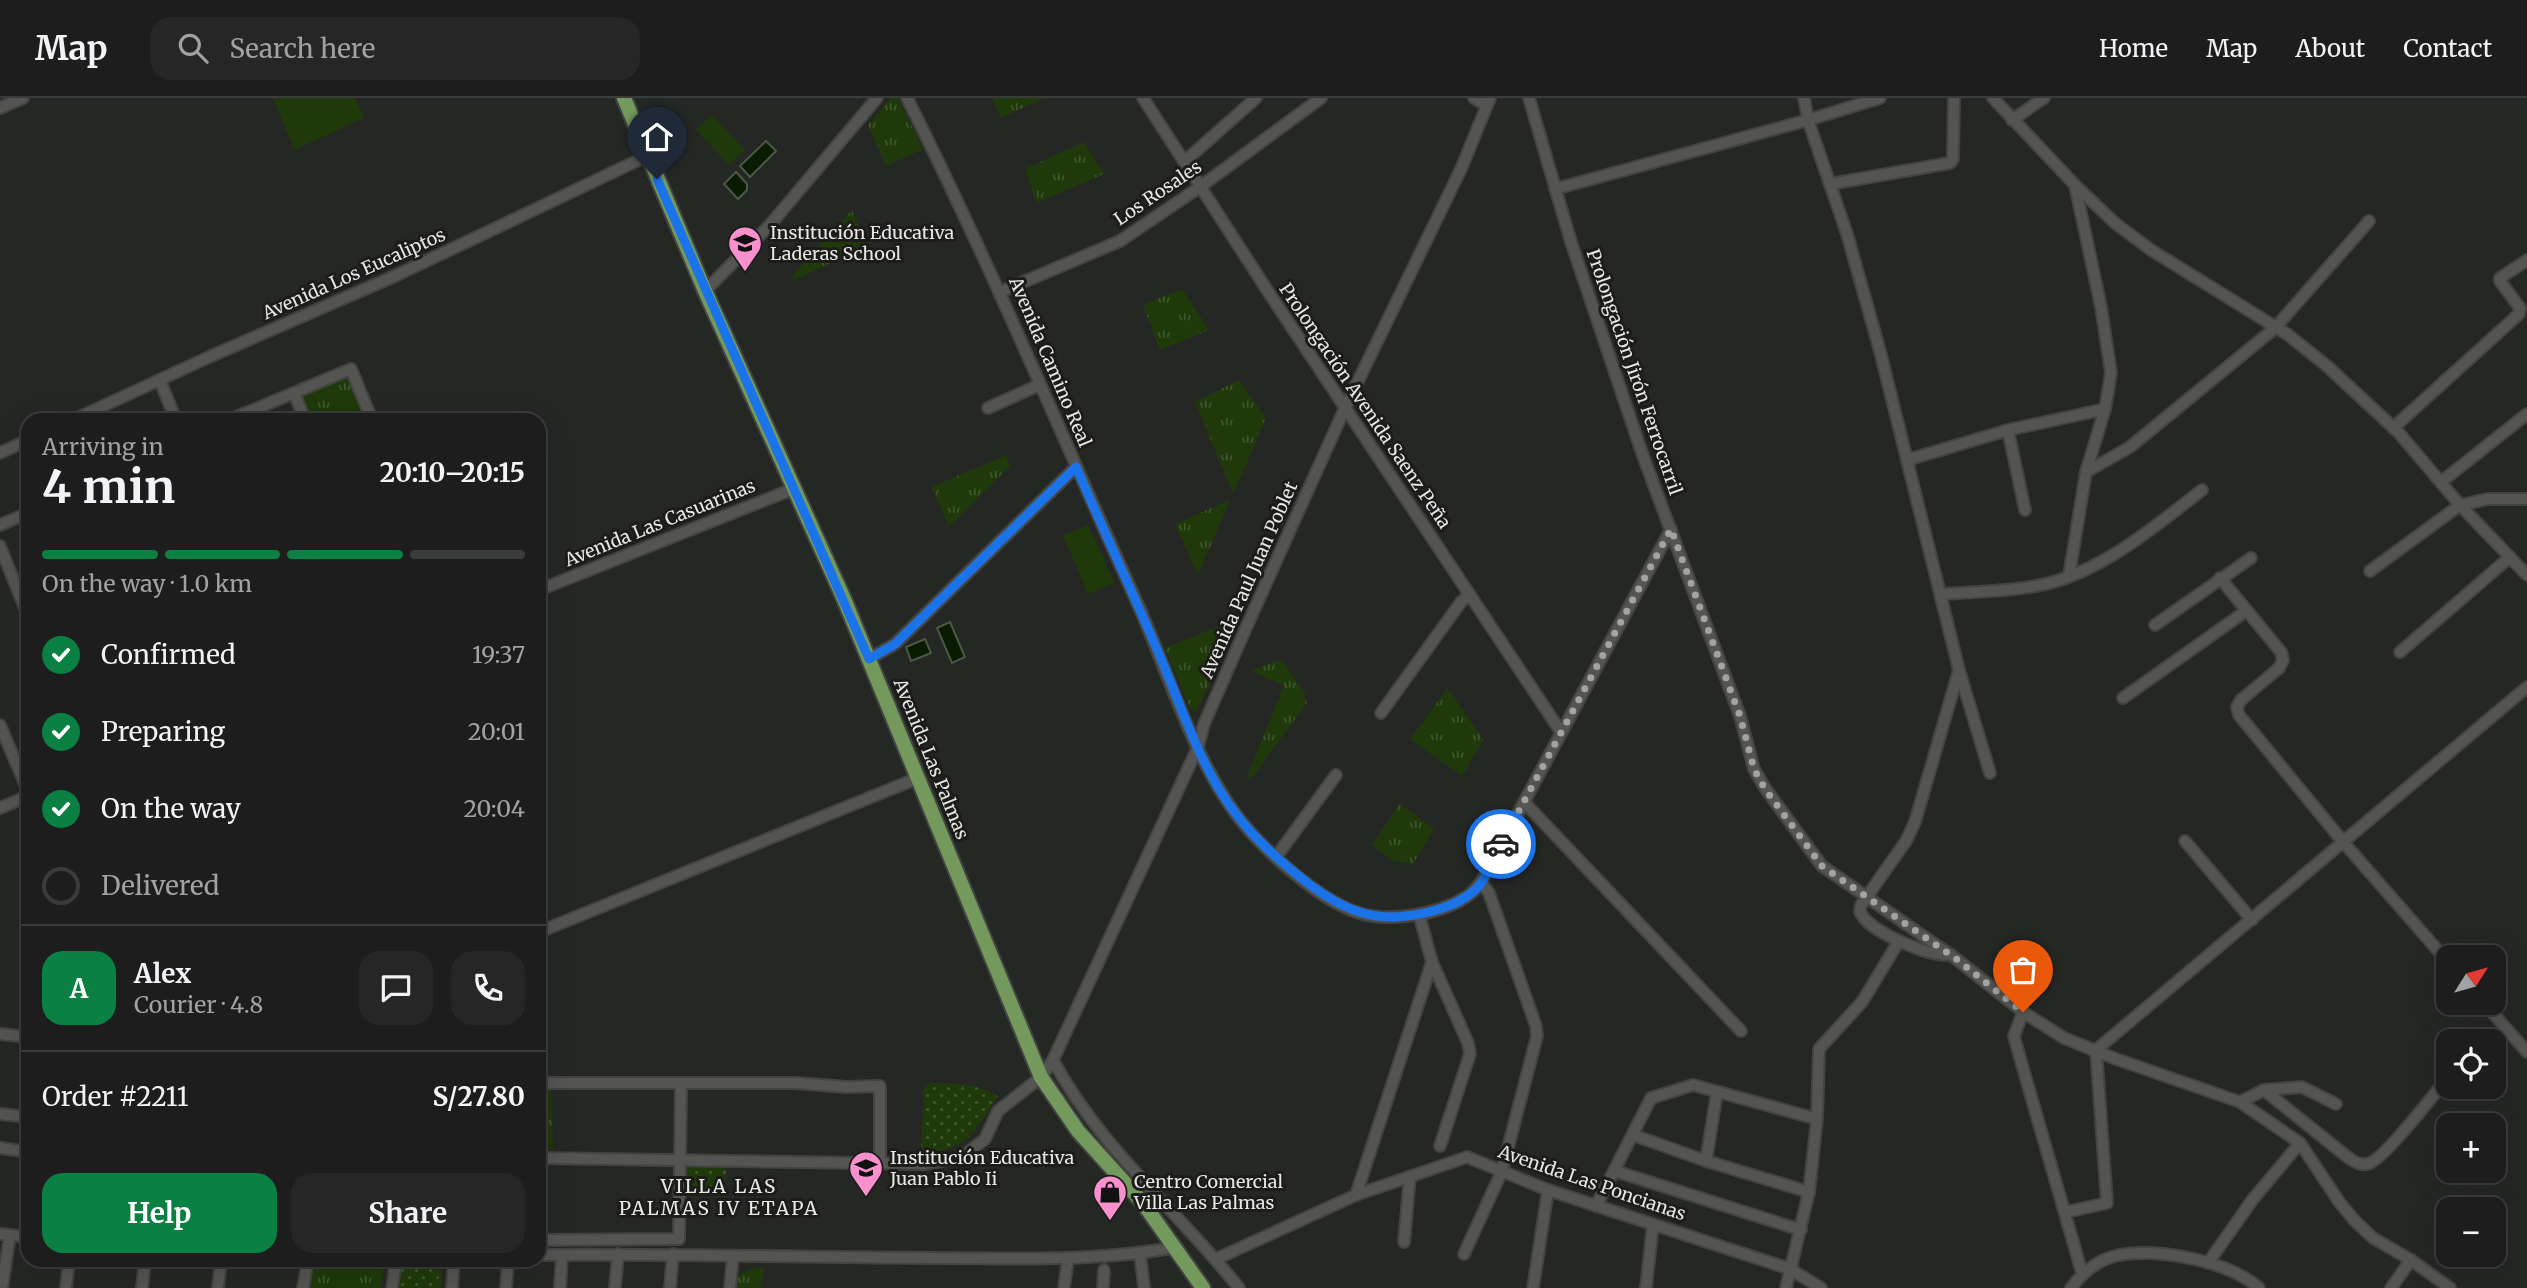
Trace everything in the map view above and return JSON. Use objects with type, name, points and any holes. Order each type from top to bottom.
[{"type":"main road","name":"Avenida Las Palmas","points":[[624,98],[705,291],[869,659],[1041,1077],[1078,1131],[1143,1203],[1172,1248],[1203,1288]]},
{"type":"street","points":[[0,108],[23,98]]},
{"type":"street","points":[[705,291],[769,226],[877,98]]},
{"type":"street","name":"Avenida Camino Real","points":[[907,98],[957,195],[1216,783],[1236,815],[1276,858],[1325,896],[1355,912],[1378,918],[1419,914],[1467,897],[1481,882],[1671,529]]},
{"type":"street","name":"Prolongación Avenida Saenz Peña","points":[[1143,98],[1561,732]]},
{"type":"street","points":[[1184,162],[1256,98]]},
{"type":"street","points":[[1300,98],[1308,107]]},
{"type":"street","name":"Los Rosales","points":[[1000,292],[1120,241],[1200,187],[1321,98]]},
{"type":"street","points":[[1475,98],[1488,102]]},
{"type":"street","name":"Prolongación Jirón Ferrocarril","points":[[1529,98],[1555,189],[1632,424],[1740,716],[1754,769],[1765,789],[1822,866],[1950,954],[2023,1012],[2064,1038],[2240,1102],[2300,1143],[2355,1221],[2373,1238],[2411,1260],[2450,1288]]},
{"type":"street","points":[[1804,98],[1808,120],[1881,352],[1959,670],[1990,773]]},
{"type":"street","points":[[1555,189],[1880,98]]},
{"type":"street","points":[[1829,184],[1950,163],[1953,159],[1954,98]]},
{"type":"street","points":[[1993,98],[2115,223],[2151,250],[2275,328],[2327,366],[2393,428],[2460,505],[2527,575]]},
{"type":"street","points":[[2012,120],[2044,98]]},
{"type":"street","name":"Avenida Paul Juan Poblet","points":[[546,1158],[924,1164],[962,1157],[985,1139],[998,1111],[1041,1077],[1054,1060],[1198,747],[1204,724],[1246,628],[1345,408],[1461,169],[1488,102]]},
{"type":"street","name":"Avenida Los Eucaliptos","points":[[102,413],[209,357],[395,276],[648,156]]},
{"type":"street","points":[[2069,576],[2086,472],[2105,409],[2111,373],[2101,307],[2075,185]]},
{"type":"street","points":[[2086,472],[2130,447],[2275,328],[2369,221]]},
{"type":"street","points":[[2393,428],[2519,314],[2520,308],[2500,278],[2527,260]]},
{"type":"street","points":[[248,413],[351,369],[369,413]]},
{"type":"street","points":[[160,381],[173,413]]},
{"type":"street","points":[[988,408],[1040,385]]},
{"type":"street","points":[[293,393],[302,413]]},
{"type":"street","points":[[1907,460],[2008,430],[2105,409]]},
{"type":"street","points":[[2441,482],[2527,414]]},
{"type":"street","points":[[2008,430],[2025,510]]},
{"type":"street","points":[[0,453],[21,443]]},
{"type":"street","points":[[869,659],[895,644],[1076,467]]},
{"type":"street","name":"Avenida Las Casuarinas","points":[[546,587],[793,489]]},
{"type":"street","points":[[1940,594],[2038,585],[2069,576],[2129,545],[2202,490]]},
{"type":"street","points":[[2370,571],[2460,505],[2488,499],[2526,498]]},
{"type":"street","points":[[0,525],[21,516]]},
{"type":"street","points":[[0,546],[21,598]]},
{"type":"street","points":[[2400,652],[2510,557]]},
{"type":"street","points":[[2155,625],[2251,558]]},
{"type":"street","points":[[2220,578],[2281,652],[2283,660],[2279,668],[2241,700],[2237,707],[2239,715],[2344,843],[2436,948]]},
{"type":"street","points":[[1381,713],[1461,602],[1469,595]]},
{"type":"street","points":[[2123,698],[2246,611]]},
{"type":"street","points":[[1950,954],[1934,955],[1899,941],[1864,919],[1860,908],[1906,841],[1915,822],[1959,670]]},
{"type":"street","points":[[2066,1212],[2107,1203],[2096,1050],[2527,687]]},
{"type":"street","points":[[0,725],[21,774]]},
{"type":"street","points":[[1276,858],[1336,775]]},
{"type":"street","points":[[546,929],[918,778]]},
{"type":"street","points":[[0,808],[21,799]]},
{"type":"street","points":[[1524,802],[1741,1031]]},
{"type":"street","points":[[2185,841],[2252,920]]},
{"type":"street","points":[[1464,1255],[1502,1171],[1537,1036],[1536,1026],[1489,893],[1481,882]]},
{"type":"street","points":[[1419,914],[1433,962],[1468,1043],[1470,1055],[1440,1146]]},
{"type":"street","points":[[1786,1288],[1809,1192],[1817,1119],[1819,1049],[1862,1002],[1899,941]]},
{"type":"street","points":[[1356,1195],[1433,962]]},
{"type":"street","points":[[2023,1012],[2014,1036],[2082,1273]]},
{"type":"street","points":[[2495,1015],[2527,1052]]},
{"type":"street","points":[[0,1034],[21,1036]]},
{"type":"street","points":[[1054,1060],[1089,1118],[1239,1288]]},
{"type":"street","points":[[546,1083],[796,1083],[846,1087],[880,1086],[880,1164]]},
{"type":"street","points":[[546,1240],[679,1239],[681,1084]]},
{"type":"street","points":[[1596,1206],[1651,1098],[1693,1085],[1817,1119]]},
{"type":"street","points":[[2240,1102],[2263,1090],[2302,1087],[2336,1104]]},
{"type":"street","points":[[2263,1090],[2350,1160],[2367,1165],[2381,1156],[2436,1092]]},
{"type":"street","points":[[1706,1161],[1717,1092]]},
{"type":"street","points":[[0,1114],[21,1116]]},
{"type":"street","points":[[1633,1135],[1706,1161],[1809,1192]]},
{"type":"street","points":[[2208,1264],[2253,1199],[2300,1143]]},
{"type":"street","points":[[0,1148],[21,1151]]},
{"type":"street","name":"Avenida Las Poncianas","points":[[1216,1259],[1356,1195],[1467,1157],[1596,1206],[1790,1269],[1821,1288]]},
{"type":"street","points":[[1615,1171],[1801,1230]]},
{"type":"street","points":[[1404,1242],[1410,1176]]},
{"type":"street","points":[[1533,1288],[1548,1189]]},
{"type":"street","points":[[1153,1219],[1166,1204]]},
{"type":"street","points":[[1646,1288],[1653,1224]]},
{"type":"street","points":[[2,1288],[5,1234]]},
{"type":"street","points":[[546,1255],[1068,1258],[1140,1254],[1172,1248]]},
{"type":"street","points":[[2071,1288],[2082,1273],[2099,1262],[2118,1255],[2153,1252],[2232,1271],[2259,1288]]},
{"type":"street","points":[[615,1288],[618,1254]]},
{"type":"street","points":[[670,1288],[673,1254]]},
{"type":"street","points":[[1140,1254],[1144,1287]]},
{"type":"street","points":[[560,1288],[562,1255]]},
{"type":"street","points":[[730,1288],[733,1256]]},
{"type":"street","points":[[1064,1288],[1068,1258]]},
{"type":"street","points":[[2391,1288],[2411,1260]]},
{"type":"street","points":[[66,1288],[68,1267]]},
{"type":"street","points":[[142,1288],[144,1267]]},
{"type":"street","points":[[218,1288],[220,1267]]},
{"type":"street","points":[[303,1288],[307,1267]]},
{"type":"street","points":[[392,1288],[395,1267]]},
{"type":"street","points":[[452,1288],[454,1267]]},
{"type":"street","points":[[506,1288],[508,1267]]},
{"type":"street","points":[[1103,1288],[1104,1270]]},
{"type":"green space","points":[[273,98],[355,98],[364,118],[294,150]]},
{"type":"green space","points":[[891,98],[898,98],[923,149],[886,166],[868,125]]},
{"type":"green space","points":[[992,98],[1044,98],[1001,118]]},
{"type":"green space","points":[[712,115],[745,150],[729,165],[696,130]]},
{"type":"green space","points":[[1084,142],[1104,174],[1037,203],[1025,169]]},
{"type":"green space","points":[[852,210],[867,245],[795,280],[793,275]]},
{"type":"green space","points":[[1182,289],[1209,330],[1160,350],[1143,305]]},
{"type":"green space","points":[[348,377],[361,410],[354,413],[309,413],[302,396]]},
{"type":"green space","points":[[1239,380],[1266,418],[1235,490],[1232,491],[1195,402]]},
{"type":"green space","points":[[1006,455],[1010,466],[949,527],[932,487]]},
{"type":"green space","points":[[1230,500],[1198,575],[1175,524]]},
{"type":"green space","points":[[1088,525],[1115,583],[1088,594],[1063,535]]},
{"type":"green space","points":[[1227,623],[1237,627],[1196,712],[1191,710],[1165,648]]},
{"type":"green space","points":[[1282,660],[1306,695],[1303,697],[1307,703],[1251,779],[1247,776],[1284,686],[1251,670]]},
{"type":"green space","points":[[1448,688],[1483,740],[1462,776],[1410,739]]},
{"type":"green space","points":[[1400,804],[1434,829],[1413,864],[1393,861],[1372,845]]},
{"type":"green space","points":[[929,1083],[973,1086],[998,1096],[968,1138],[960,1144],[949,1149],[921,1152],[924,1089]]},
{"type":"green space","points":[[546,1089],[551,1089],[553,1149],[546,1148]]},
{"type":"green space","points":[[686,1167],[726,1167],[726,1197],[686,1196]]},
{"type":"green space","points":[[764,1266],[761,1288],[734,1288],[741,1274]]},
{"type":"green space","points":[[313,1267],[384,1267],[381,1288],[310,1288]]},
{"type":"green space","points":[[400,1267],[442,1267],[441,1288],[397,1288]]},
{"type":"shaded area","points":[[766,141],[776,151],[750,177],[740,166]]},
{"type":"shaded area","points":[[736,172],[747,184],[747,190],[738,199],[724,184]]},
{"type":"shaded area","points":[[950,622],[965,657],[952,663],[937,628]]},
{"type":"shaded area","points":[[925,639],[931,653],[911,661],[906,647]]},
{"type":"way so far","points":[[1501,844],[1671,529],[1740,716],[1754,769],[1765,789],[1822,866],[1955,958],[2023,1012]]},
{"type":"place","name":"Institución Educativa Laderas School","points":[[745,273]]},
{"type":"place","name":"Institución Educativa Juan Pablo Ii","points":[[866,1198]]},
{"type":"place","name":"Centro Comercial Villa Las Palmas","points":[[1110,1222]]},
{"type":"district","name":"VILLA LAS PALMAS IV ETAPA","points":[[719,1197]]},
{"type":"route","points":[[657,179],[869,659],[895,644],[928,614],[1076,467],[1216,783],[1236,815],[1283,864],[1325,896],[1355,912],[1378,918],[1400,917],[1450,905],[1467,897],[1481,882],[1501,844]]}]
